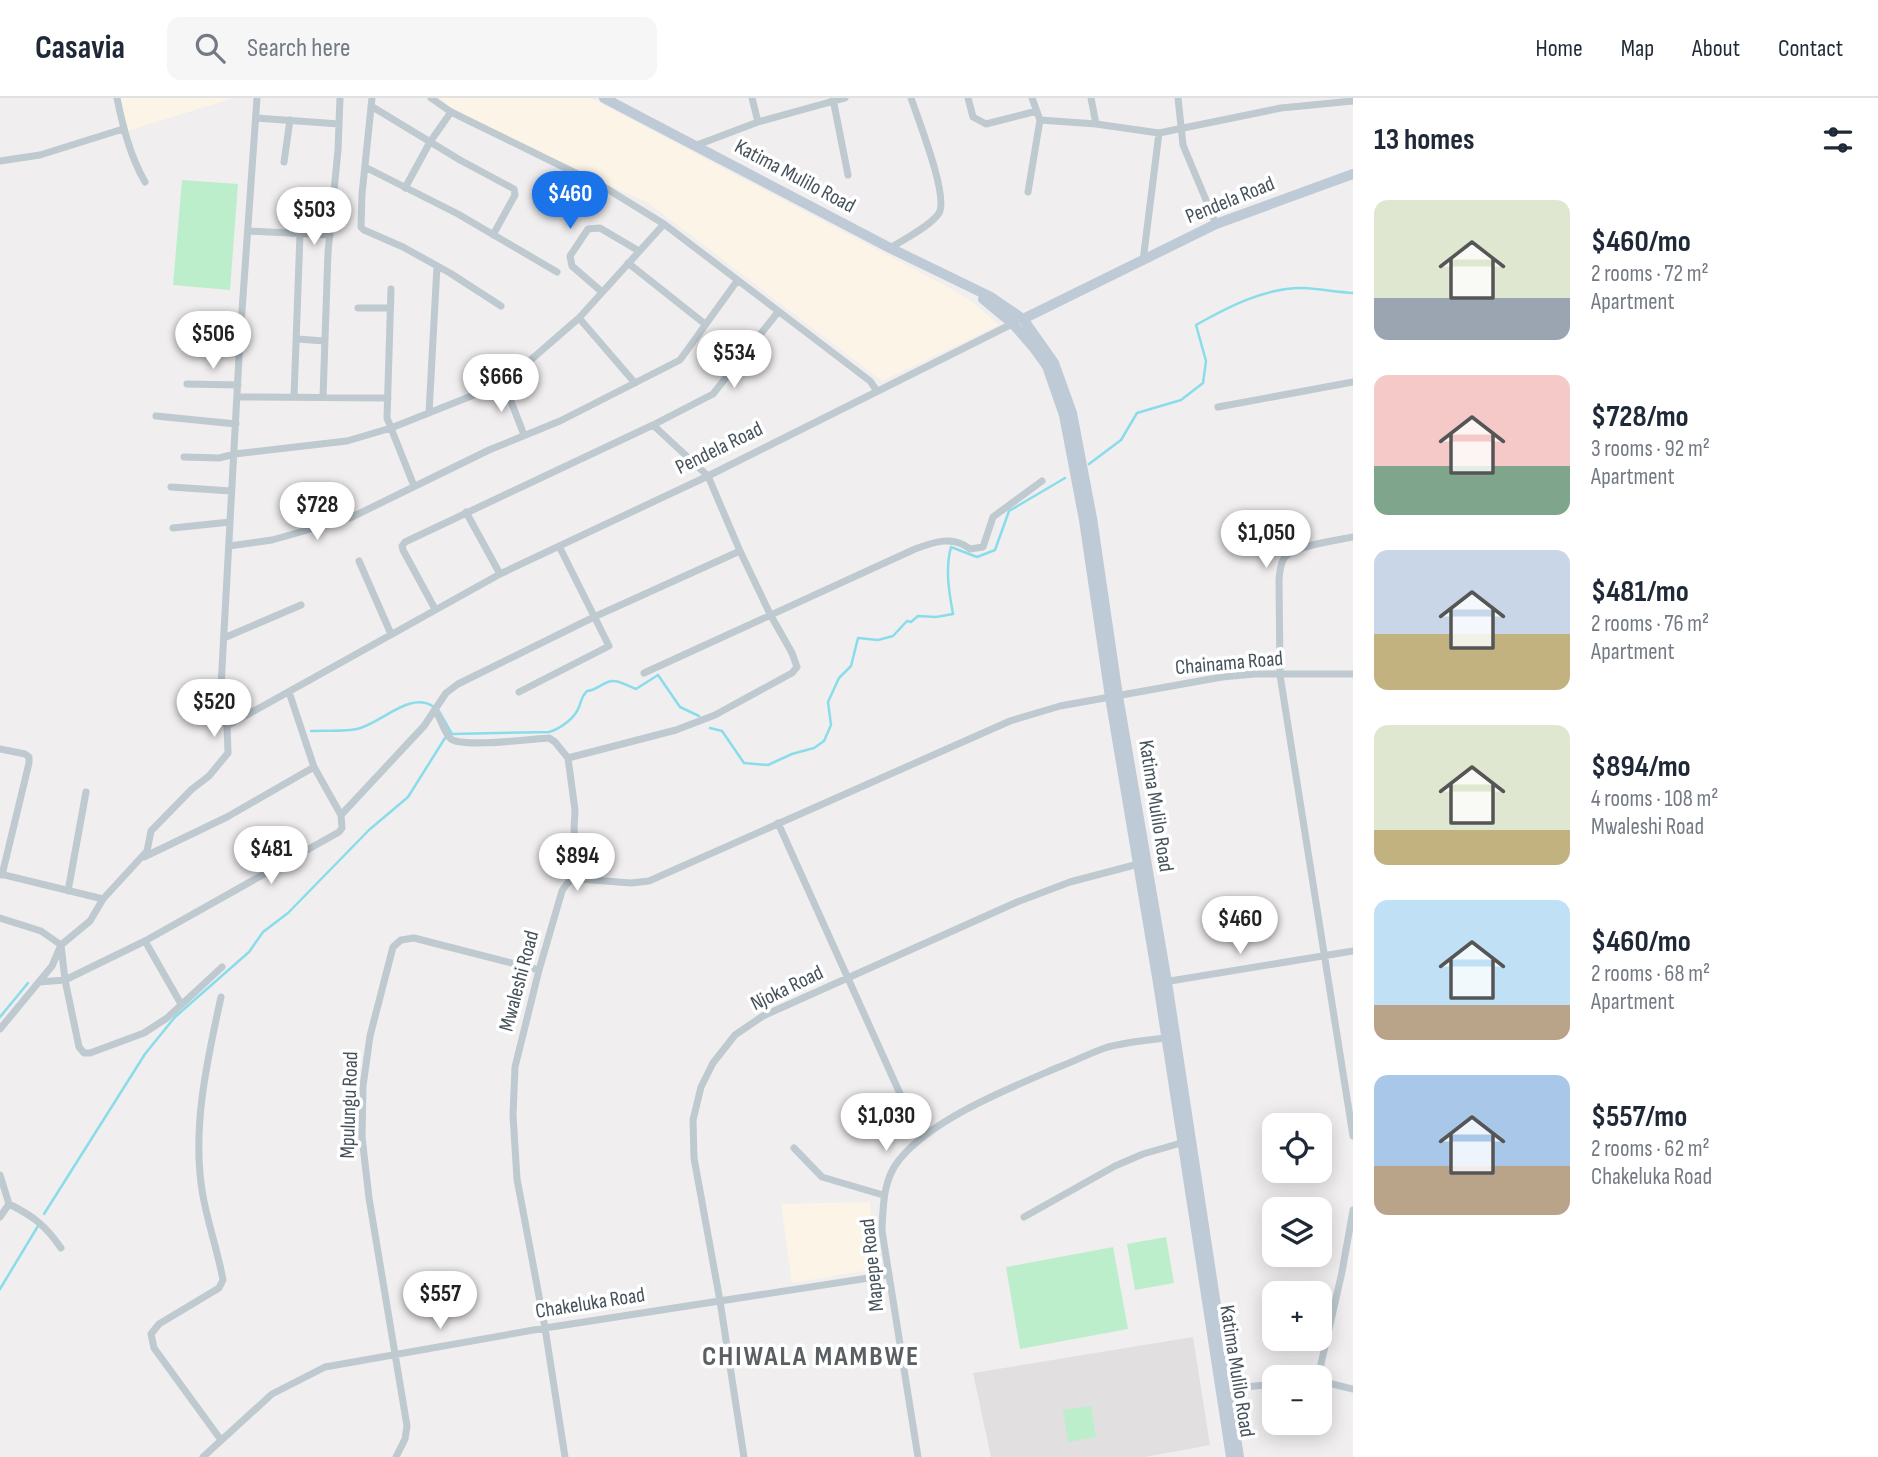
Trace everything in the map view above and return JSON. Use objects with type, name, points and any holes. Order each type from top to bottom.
[{"type":"main road","name":"Katima Mulilo Road","points":[[604,98],[991,298],[1018,321],[1054,363],[1072,413],[1092,519],[1114,696],[1190,1143],[1234,1457]]},
{"type":"main road","name":"Pendela Road","points":[[1018,321],[1216,224],[1353,174]]},
{"type":"main road","name":"Katima Mulilo Road","points":[[1163,982],[1166,1038],[1181,1143],[1226,1389]]},
{"type":"street","points":[[117,98],[136,166],[145,182]]},
{"type":"street","points":[[0,1030],[52,966],[61,945],[90,921],[103,899],[147,851],[151,831],[192,789],[209,776],[228,753],[227,726],[220,705],[257,98]]},
{"type":"street","points":[[323,397],[332,195],[340,98]]},
{"type":"street","points":[[431,98],[452,112],[604,187],[664,223],[870,381],[877,391]]},
{"type":"street","points":[[752,98],[758,122]]},
{"type":"street","points":[[697,145],[758,122],[845,98]]},
{"type":"street","points":[[891,248],[938,216],[942,206],[940,187],[911,98]]},
{"type":"street","points":[[968,98],[974,117],[986,124],[1037,111]]},
{"type":"street","points":[[1028,192],[1040,120],[1032,98]]},
{"type":"street","points":[[1091,98],[1096,124]]},
{"type":"street","points":[[1178,98],[1183,145],[1216,224]]},
{"type":"street","points":[[833,100],[848,175]]},
{"type":"street","points":[[1040,120],[1096,124],[1159,133],[1281,108],[1353,101]]},
{"type":"street","points":[[492,235],[515,195],[514,189],[430,142],[371,102],[360,222],[364,230],[403,247],[501,306]]},
{"type":"street","points":[[405,188],[430,142],[452,112]]},
{"type":"street","points":[[256,118],[339,124]]},
{"type":"street","points":[[284,162],[290,120]]},
{"type":"street","points":[[0,161],[40,155],[124,129]]},
{"type":"street","points":[[1143,261],[1159,133]]},
{"type":"street","points":[[365,167],[458,214],[556,272]]},
{"type":"street","points":[[290,195],[332,195]]},
{"type":"street","points":[[184,457],[219,458],[347,441],[391,428],[504,383],[579,318],[664,223]]},
{"type":"street","points":[[602,292],[572,266],[570,260],[588,229],[600,228],[639,251]]},
{"type":"street","points":[[248,232],[330,235]]},
{"type":"street","points":[[294,397],[300,234]]},
{"type":"street","points":[[628,263],[705,324]]},
{"type":"street","points":[[429,413],[437,266]]},
{"type":"street","points":[[229,546],[272,540],[349,518],[489,450],[560,421],[680,360],[737,281]]},
{"type":"street","points":[[391,289],[387,418],[414,486]]},
{"type":"street","points":[[358,308],[390,308]]},
{"type":"street","points":[[435,610],[402,546],[405,542],[713,394],[778,312]]},
{"type":"street","points":[[579,318],[635,383]]},
{"type":"street","name":"Pendela Road","points":[[227,726],[500,574],[708,476],[1018,321]]},
{"type":"street","points":[[298,339],[324,341]]},
{"type":"street","points":[[1218,407],[1353,382]]},
{"type":"street","points":[[504,383],[524,435]]},
{"type":"street","points":[[187,384],[238,386]]},
{"type":"street","points":[[238,397],[388,398]]},
{"type":"street","points":[[156,416],[236,424]]},
{"type":"street","points":[[568,758],[676,730],[715,715],[793,673],[797,667],[740,551],[708,476],[653,425]]},
{"type":"street","points":[[644,673],[915,549],[941,540],[964,544],[970,549],[983,547],[993,517],[1042,481]]},
{"type":"street","points":[[171,487],[232,491]]},
{"type":"street","points":[[466,512],[500,574]]},
{"type":"street","points":[[173,528],[230,522]]},
{"type":"street","points":[[1353,537],[1296,550],[1286,556],[1279,579],[1280,675],[1353,1136]]},
{"type":"street","points":[[519,692],[609,646],[559,546]]},
{"type":"street","points":[[341,815],[424,726],[446,693],[458,684],[594,617],[740,551]]},
{"type":"street","points":[[359,561],[391,634]]},
{"type":"street","points":[[224,638],[300,605]]},
{"type":"street","name":"Chainama Road","points":[[1114,696],[1222,677],[1353,674]]},
{"type":"street","points":[[39,982],[65,980],[145,940],[339,832],[341,815],[314,768],[289,692]]},
{"type":"street","points":[[435,711],[441,718],[449,738],[455,741],[473,744],[549,738],[555,742],[568,758],[575,810],[574,830],[579,879],[631,883],[649,881],[1010,721],[1060,706],[1114,696]]},
{"type":"street","points":[[0,749],[29,757],[1,874],[103,899]]},
{"type":"street","points":[[139,860],[228,817],[314,768]]},
{"type":"street","points":[[68,891],[86,792]]},
{"type":"street","points":[[778,823],[920,1138]]},
{"type":"street","name":"Njoka Road","points":[[744,1457],[694,1158],[693,1120],[701,1087],[713,1063],[735,1035],[763,1016],[1017,902],[1070,882],[1142,863]]},
{"type":"street","name":"Mwaleshi Road","points":[[565,1457],[545,1328],[517,1178],[513,1115],[515,1067],[539,970],[562,891],[572,879],[579,879]]},
{"type":"street","points":[[0,918],[41,931],[61,945],[65,980],[79,1047],[84,1053],[90,1054],[144,1033],[167,1018],[222,967]]},
{"type":"street","name":"Mpulungu Road","points":[[396,1457],[405,1439],[407,1426],[369,1198],[362,1137],[363,1086],[370,1036],[393,947],[401,940],[414,938],[539,970]]},
{"type":"street","points":[[145,940],[181,1004]]},
{"type":"street","points":[[1163,982],[1353,951]]},
{"type":"street","points":[[220,1440],[154,1348],[151,1334],[159,1325],[219,1288],[223,1280],[202,1195],[198,1148],[221,997]]},
{"type":"street","name":"Mapepe Road","points":[[918,1457],[882,1231],[883,1195],[897,1162],[920,1138],[941,1123],[1032,1079],[1105,1048],[1136,1040],[1166,1038]]},
{"type":"street","points":[[1024,1217],[1115,1166],[1143,1154],[1181,1143]]},
{"type":"street","points":[[794,1148],[822,1177],[883,1195]]},
{"type":"street","points":[[0,1175],[9,1204],[47,1228],[61,1248]]},
{"type":"street","points":[[0,1217],[9,1204]]},
{"type":"street","points":[[1322,1365],[1353,1210]]},
{"type":"street","name":"Chakeluka Road","points":[[203,1457],[272,1394],[325,1367],[545,1328],[888,1275]]},
{"type":"street","points":[[1332,1383],[1353,1389]]},
{"type":"street","points":[[1226,1389],[1262,1385]]},
{"type":"shaded area","points":[[120,98],[234,98],[127,131]]},
{"type":"shaded area","points":[[438,98],[591,98],[955,291],[999,325],[882,381],[647,202],[578,172],[452,108]]},
{"type":"shaded area","points":[[870,1202],[876,1269],[792,1283],[781,1204]]},
{"type":"shaded area","points":[[1193,1337],[1210,1445],[1145,1457],[991,1457],[973,1373]]},
{"type":"green space","points":[[182,180],[238,184],[230,290],[173,285]]},
{"type":"green space","points":[[1166,1237],[1174,1283],[1135,1290],[1127,1244]]},
{"type":"green space","points":[[1113,1247],[1128,1329],[1020,1349],[1006,1267]]},
{"type":"green space","points":[[1091,1406],[1096,1437],[1068,1442],[1063,1410]]},
{"type":"waterway","points":[[1089,464],[1121,440],[1137,413],[1181,400],[1203,383],[1206,361],[1196,325],[1234,305],[1276,291],[1304,288],[1353,293]]},
{"type":"waterway","points":[[710,728],[722,731],[744,763],[768,765],[814,748],[824,741],[831,725],[828,702],[839,678],[851,666],[858,638],[878,640],[893,636],[907,621],[911,622],[918,616],[953,614],[948,572],[951,547],[977,557],[995,550],[1009,511],[1065,478]]},
{"type":"waterway","points":[[439,711],[452,734],[549,732],[571,719],[587,691],[610,681],[636,689],[658,675],[680,707],[699,716]]},
{"type":"waterway","points":[[311,731],[357,729],[405,705],[415,703],[434,707]]},
{"type":"waterway","points":[[44,1214],[145,1054],[175,1017],[249,952],[263,932],[288,913],[369,830],[408,797],[445,738]]},
{"type":"waterway","points":[[0,1017],[28,983]]},
{"type":"waterway","points":[[0,1289],[38,1226]]},
{"type":"district","name":"CHIWALA MAMBWE","points":[[811,1356]]}]
